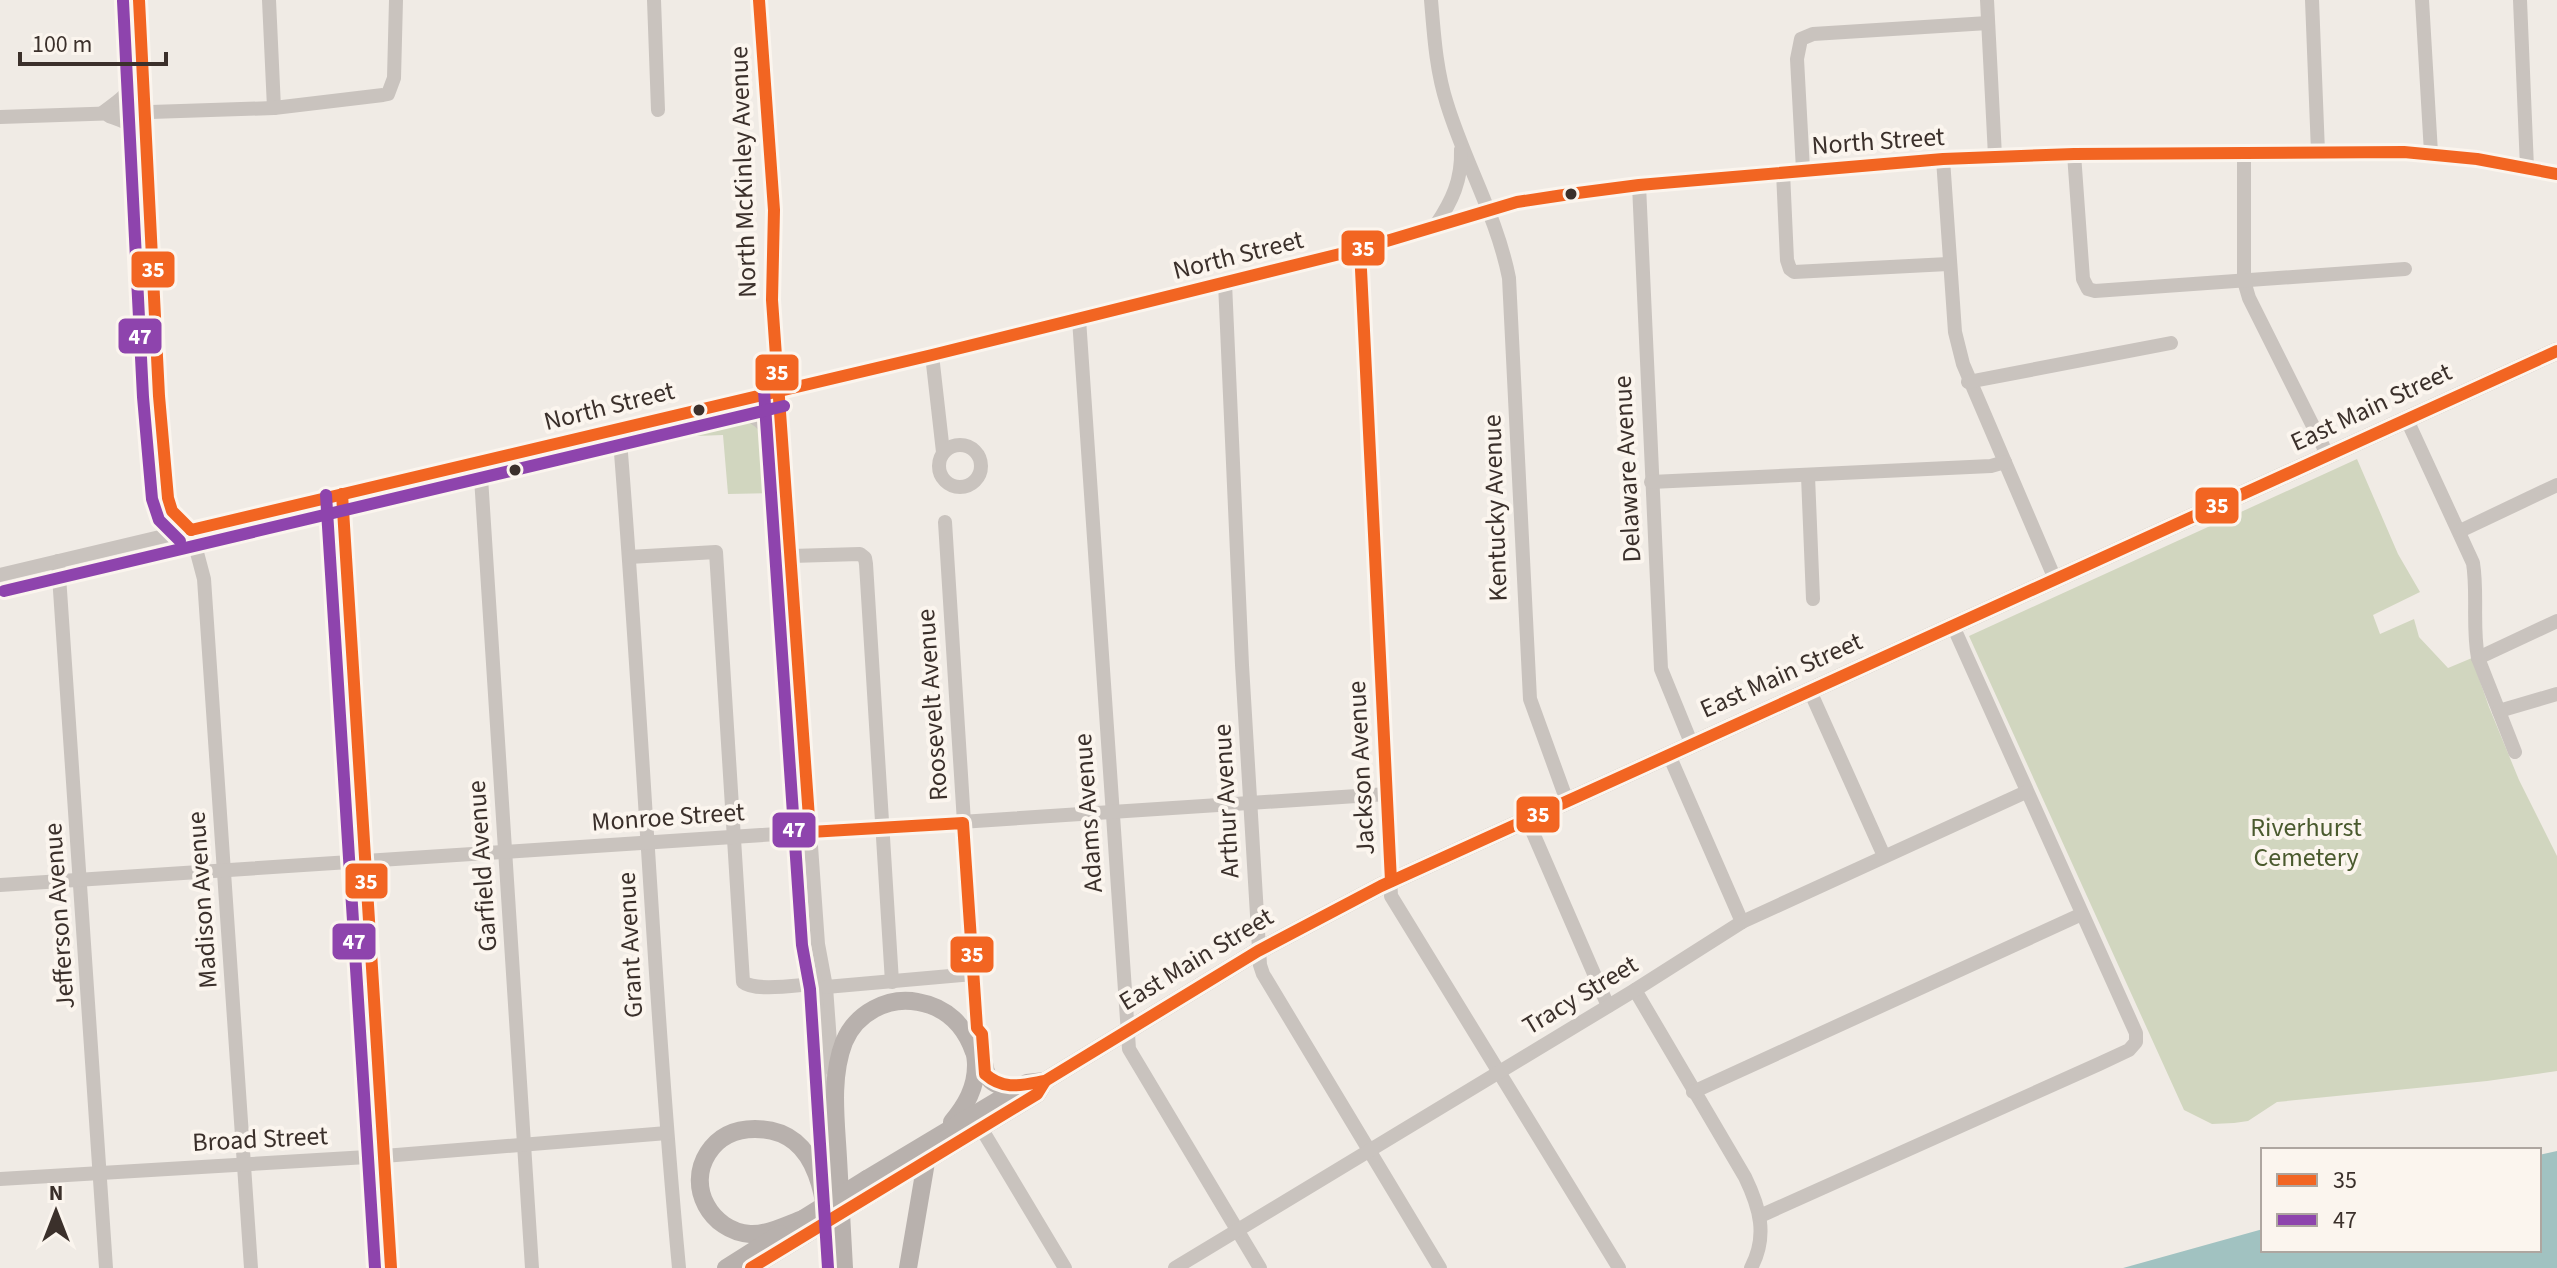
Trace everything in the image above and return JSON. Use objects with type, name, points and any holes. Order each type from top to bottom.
[{"type":"main road","name":"East Main Street","points":[[726,1268],[804,1227],[870,1186],[942,1133],[1027,1083],[1045,1081],[1258,951],[1391,881],[2557,351]]},
{"type":"main road","points":[[844,1268],[835,1103],[845,1040],[866,1014],[879,1006],[910,1000],[940,1009],[953,1017],[974,1052]]},
{"type":"main road","points":[[942,1133],[970,1097],[976,1064],[973,1034],[977,1028],[982,1034],[985,1074],[1001,1087],[1017,1089]]},
{"type":"main road","name":"East Main Street","points":[[870,1186],[926,1162],[1037,1094],[1045,1081]]},
{"type":"main road","points":[[804,1227],[758,1234],[736,1231],[726,1227],[709,1212],[701,1194],[701,1171],[716,1143],[735,1131],[759,1129],[780,1133],[806,1154],[826,1202],[830,1268]]},
{"type":"main road","points":[[908,1268],[926,1162]]},
{"type":"main road","name":"East Main Street","points":[[751,1268],[804,1227]]},
{"type":"street","points":[[139,0],[159,396],[168,498],[172,511],[191,530]]},
{"type":"street","points":[[269,0],[274,108]]},
{"type":"street","points":[[0,117],[274,108],[388,94],[394,78],[396,0]]},
{"type":"street","points":[[654,0],[658,110]]},
{"type":"street","name":"North McKinley Avenue","points":[[759,0],[774,210],[772,300],[820,985]]},
{"type":"street","name":"Kentucky Avenue","points":[[1431,0],[1436,59],[1447,104],[1503,249],[1510,296],[1530,699],[1567,801]]},
{"type":"street","points":[[1987,0],[1995,156]]},
{"type":"street","points":[[2312,0],[2318,152]]},
{"type":"street","points":[[2422,0],[2431,153]]},
{"type":"street","points":[[2520,0],[2527,168]]},
{"type":"street","points":[[1803,170],[1797,59],[1801,39],[1813,34],[1988,23]]},
{"type":"street","points":[[101,113],[119,102],[130,90],[141,63]]},
{"type":"street","points":[[101,113],[123,120],[140,132],[147,148]]},
{"type":"street","points":[[1436,225],[1454,197],[1460,174],[1460,138]]},
{"type":"street","points":[[2244,153],[2244,281],[2249,298],[2328,456]]},
{"type":"street","name":"North Street","points":[[0,575],[1079,319],[1360,249],[1488,209],[1530,200],[1639,185],[1803,170],[1943,159],[2074,154],[2431,153],[2557,174]]},
{"type":"street","points":[[2074,154],[2083,279],[2088,289],[2095,291],[2405,269]]},
{"type":"street","points":[[1943,159],[1955,332],[1968,382],[2055,579]]},
{"type":"street","points":[[1783,172],[1787,260],[1794,272],[1948,264]]},
{"type":"street","name":"Delaware Avenue","points":[[1639,185],[1661,669],[1692,745]]},
{"type":"street","name":"Jackson Avenue","points":[[1360,249],[1391,896],[1619,1268]]},
{"type":"street","name":"Arthur Avenue","points":[[1225,283],[1258,951],[1263,974],[1440,1268]]},
{"type":"street","name":"Adams Avenue","points":[[1079,319],[1126,1032],[1131,1057],[1260,1268]]},
{"type":"street","points":[[1968,382],[2171,343]]},
{"type":"street","points":[[932,355],[943,452]]},
{"type":"street","points":[[703,408],[739,409],[760,419],[771,431],[785,458]]},
{"type":"street","points":[[2407,420],[2473,563],[2478,658],[2515,752]]},
{"type":"street","name":"Grant Avenue","points":[[619,428],[679,1268]]},
{"type":"street","name":"Garfield Avenue","points":[[480,462],[532,1268]]},
{"type":"street","points":[[1651,482],[1991,466],[2005,462]]},
{"type":"street","points":[[1808,476],[1813,599]]},
{"type":"street","points":[[2460,531],[2557,485]]},
{"type":"street","points":[[342,494],[391,1268]]},
{"type":"street","name":"Roosevelt Avenue","points":[[945,522],[977,1028]]},
{"type":"street","name":"Madison Avenue","points":[[191,530],[204,579],[251,1268]]},
{"type":"street","points":[[629,557],[716,552],[743,982],[748,986],[762,987],[820,985],[973,974]]},
{"type":"street","points":[[791,556],[860,554],[865,558],[892,982]]},
{"type":"street","name":"Jefferson Avenue","points":[[58,561],[106,1268]]},
{"type":"street","points":[[2478,658],[2557,621]]},
{"type":"street","points":[[1760,1216],[2129,1050],[2135,1044],[2136,1033],[1953,626]]},
{"type":"street","points":[[1810,691],[1884,856]]},
{"type":"street","points":[[2499,711],[2557,694]]},
{"type":"street","points":[[1669,755],[1742,922]]},
{"type":"street","name":"Tracy Street","points":[[1175,1268],[1742,922],[2026,792]]},
{"type":"street","name":"Monroe Street","points":[[0,885],[1387,794]]},
{"type":"street","points":[[1527,819],[1608,1006]]},
{"type":"street","points":[[1693,1092],[2082,914]]},
{"type":"street","points":[[820,985],[835,1103]]},
{"type":"street","points":[[820,985],[826,1202]]},
{"type":"street","points":[[1635,990],[1745,1177],[1760,1216],[1760,1246],[1751,1268]]},
{"type":"street","points":[[981,1128],[1065,1268]]},
{"type":"street","name":"Broad Street","points":[[0,1179],[384,1156],[667,1133]]},
{"type":"green space","points":[[741,414],[774,437],[777,493],[728,494],[723,435],[642,438]]},
{"type":"green space","name":"Riverhurst Cemetery","points":[[2357,459],[2398,554],[2420,592],[2373,615],[2380,634],[2414,619],[2419,637],[2448,668],[2472,658],[2519,780],[2557,856],[2557,1071],[2277,1102],[2248,1121],[2212,1124],[2184,1110],[1969,636]]},
{"type":"water","points":[[2557,1151],[2557,1268],[2123,1268],[2261,1230],[2261,1252],[2541,1252],[2541,1155]]},
{"type":"transit line","name":"35","points":[[139,0],[159,396],[168,498],[172,511],[191,530]]},
{"type":"transit line","name":"35","points":[[759,0],[774,210],[772,300],[810,832],[963,823],[977,1028],[982,1034],[985,1074],[1006,1085],[1045,1081],[1258,951],[1381,886],[2557,351]]},
{"type":"transit line","name":"47","points":[[123,1],[143,397],[152,499],[159,520],[180,541]]},
{"type":"transit line","name":"35","points":[[191,530],[932,355],[1360,249],[1517,202],[1570,194],[1639,185],[1943,159],[2074,154],[2404,152],[2477,159],[2557,174]]},
{"type":"transit line","name":"35","points":[[1360,249],[1391,881]]},
{"type":"transit line","name":"47","points":[[764,391],[802,945],[810,989],[828,1268]]},
{"type":"transit line","name":"47","points":[[4,591],[784,406]]},
{"type":"transit line","name":"35","points":[[342,494],[391,1268]]},
{"type":"transit line","name":"47","points":[[326,495],[375,1268]]},
{"type":"transit line","name":"35","points":[[751,1268],[1037,1094],[1045,1081]]}]
